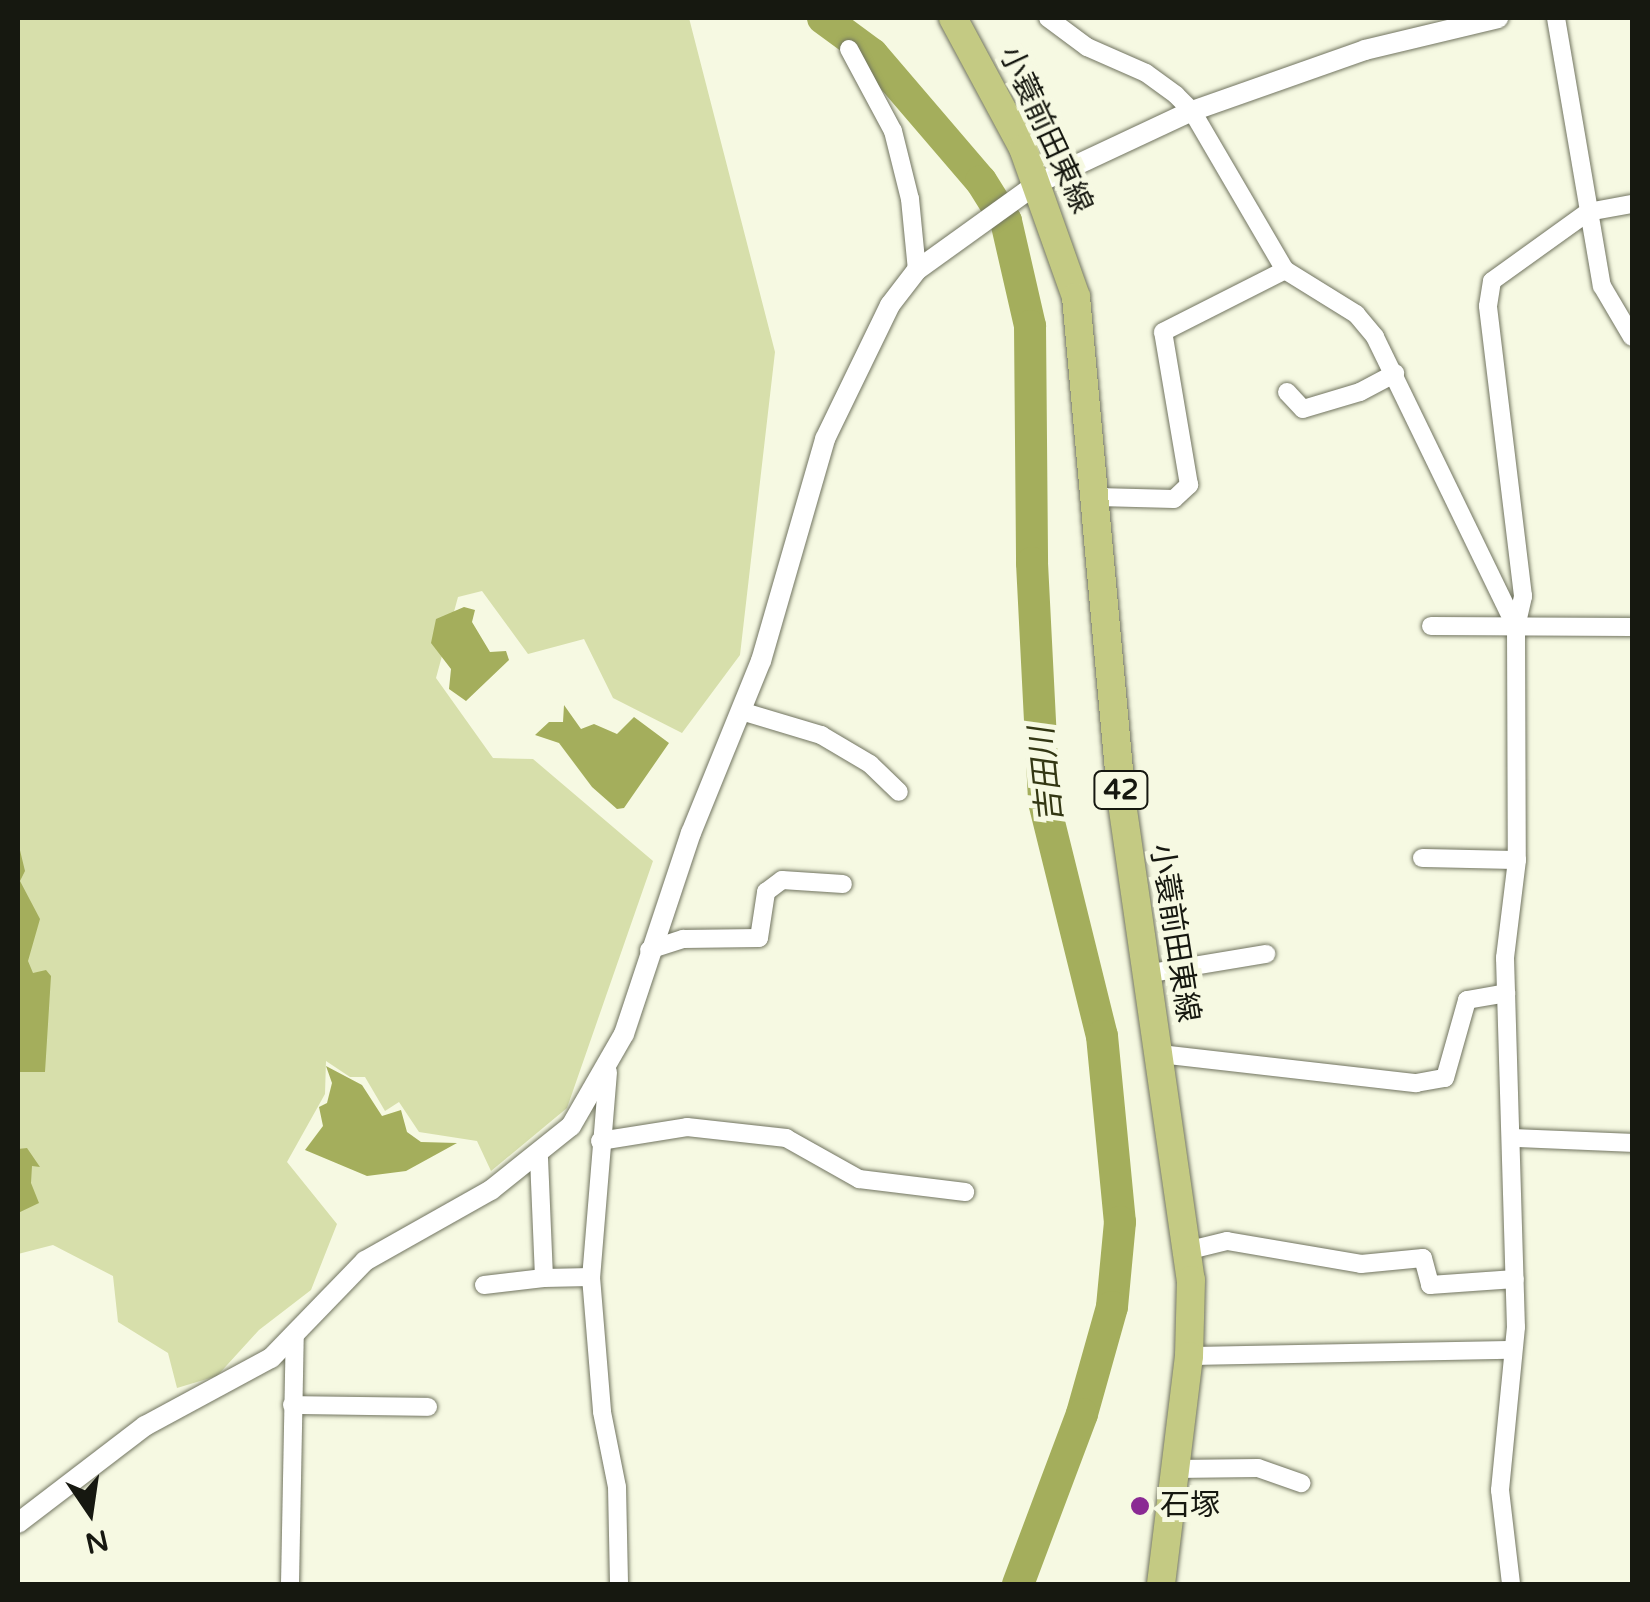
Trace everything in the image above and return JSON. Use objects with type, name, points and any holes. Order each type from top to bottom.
[{"type":"main road","name":"小蓑前田東線","points":[[953,18],[1038,183],[1076,297],[1098,497],[1122,803],[1186,1251],[1188,1356],[1161,1584]]},
{"type":"street","points":[[1048,18],[1087,47],[1162,83],[1192,111],[1285,270],[1356,314],[1395,373],[1516,628]]},
{"type":"street","points":[[619,1584],[617,1486],[602,1412],[592,1278],[608,1072],[649,950],[762,661],[824,438],[890,305],[916,270],[964,230],[1038,183],[1192,111],[1364,50],[1498,18]]},
{"type":"street","points":[[1556,18],[1602,286],[1632,337]]},
{"type":"street","points":[[848,49],[893,132],[910,199],[916,270]]},
{"type":"street","points":[[1511,1584],[1500,1490],[1516,1280],[1515,1138],[1506,993],[1517,860],[1516,628],[1522,596],[1488,306],[1492,281],[1588,212],[1632,204]]},
{"type":"street","points":[[1098,497],[1174,499],[1189,485],[1163,332],[1285,270]]},
{"type":"street","points":[[1287,392],[1303,409],[1360,392],[1395,373]]},
{"type":"street","points":[[1431,626],[1632,627]]},
{"type":"street","points":[[741,711],[821,734],[870,764],[899,792]]},
{"type":"street","points":[[1422,858],[1517,860]]},
{"type":"street","points":[[649,950],[684,939],[759,938],[766,892],[782,880],[843,884]]},
{"type":"street","points":[[1146,974],[1266,954]]},
{"type":"street","points":[[1160,1054],[1416,1083],[1445,1078],[1467,1000],[1506,993]]},
{"type":"street","points":[[18,1523],[92,1462],[246,1374],[295,1334],[365,1261],[539,1158],[608,1072]]},
{"type":"street","points":[[600,1140],[687,1127],[786,1138],[859,1179],[966,1192]]},
{"type":"street","points":[[1515,1138],[1632,1143]]},
{"type":"street","points":[[539,1158],[544,1278]]},
{"type":"street","points":[[1186,1251],[1227,1241],[1360,1264],[1423,1258],[1430,1285],[1516,1280]]},
{"type":"street","points":[[484,1285],[544,1278],[592,1278]]},
{"type":"street","points":[[290,1584],[295,1334]]},
{"type":"street","points":[[1188,1356],[1512,1350]]},
{"type":"street","points":[[292,1405],[428,1408]]},
{"type":"street","points":[[1175,1469],[1258,1468],[1301,1483]]},
{"type":"shaded area","points":[[18,18],[689,18],[775,352],[740,655],[682,733],[613,698],[584,639],[528,654],[482,591],[458,597],[436,678],[493,758],[533,759],[653,861],[567,1108],[491,1171],[477,1141],[419,1132],[399,1102],[385,1111],[365,1077],[350,1077],[326,1061],[325,1094],[287,1162],[337,1224],[311,1290],[259,1330],[217,1376],[177,1388],[168,1353],[118,1322],[113,1276],[53,1245],[18,1254]]},
{"type":"shaded area","points":[[464,607],[475,610],[472,622],[490,652],[506,651],[509,660],[466,701],[449,689],[451,669],[431,643],[436,619]]},
{"type":"shaded area","points":[[564,705],[581,729],[594,724],[617,734],[634,717],[669,743],[624,808],[617,809],[592,787],[559,743],[535,735],[549,722],[563,722]]},
{"type":"shaded area","points":[[18,842],[25,871],[20,881],[40,919],[28,961],[33,973],[46,970],[51,976],[45,1072],[18,1072]]},
{"type":"shaded area","points":[[326,1066],[362,1085],[382,1116],[401,1110],[407,1132],[421,1142],[457,1143],[406,1171],[367,1176],[305,1150],[323,1126],[319,1107],[327,1103],[332,1083]]},
{"type":"shaded area","points":[[27,1148],[40,1167],[32,1166],[31,1183],[39,1203],[18,1213],[18,1149]]},
{"type":"waterway","name":"吉田川","points":[[823,18],[872,54],[981,181],[1006,221],[1030,326],[1032,563],[1044,802],[1102,1036],[1120,1222],[1112,1307],[1082,1414],[1018,1584]]},
{"type":"place","name":"石塚","points":[[1140,1506]]}]
